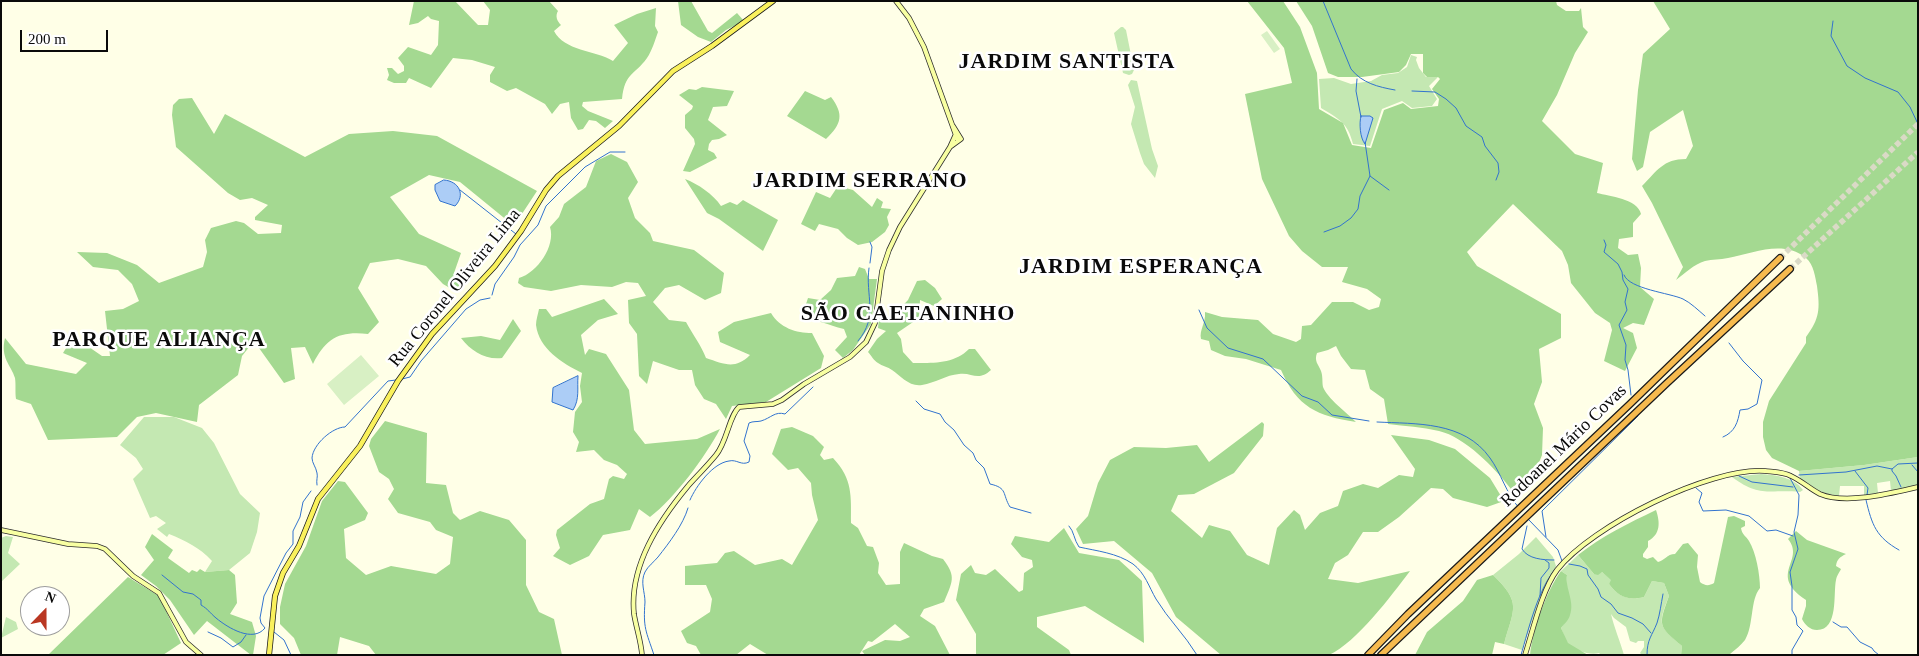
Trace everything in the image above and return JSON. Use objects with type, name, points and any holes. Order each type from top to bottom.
[{"type":"highway","name":"Rodoanel Mário Covas","points":[[1368,655],[1408,614],[1780,258]]},
{"type":"highway","name":"Rodoanel Mário Covas","points":[[1381,655],[1667,383],[1761,298],[1790,269]]},
{"type":"main road","name":"Rua Coronel Oliveira Lima","points":[[269,655],[275,596],[299,546],[318,499],[360,446],[398,381],[432,334],[495,266],[525,226],[546,190],[558,176],[619,126],[673,71],[718,42],[773,1]]},
{"type":"main road","points":[[896,1],[909,18],[924,47],[959,140],[950,147]]},
{"type":"main road","points":[[642,655],[634,614],[634,596],[644,554],[660,524],[686,488],[718,454],[728,433],[733,414],[739,408],[773,404],[782,400],[804,384],[850,357],[866,342],[875,323],[882,271],[889,250],[900,227],[956,135]]},
{"type":"main road","points":[[1525,655],[1550,581],[1562,564],[1605,529],[1665,496],[1726,475],[1758,471],[1789,475],[1820,494],[1837,498],[1868,496],[1918,487]]},
{"type":"main road","points":[[1,530],[58,543],[97,546],[105,549],[132,576],[159,594],[186,642],[201,655]]},
{"type":"green space","points":[[414,1],[455,1],[478,25],[488,25],[490,10],[483,1],[549,1],[558,11],[557,18],[561,25],[554,31],[559,38],[572,46],[613,61],[628,43],[614,25],[637,14],[656,8],[655,26],[658,32],[647,58],[625,84],[622,99],[583,102],[582,106],[588,111],[613,121],[605,128],[596,121],[589,120],[583,129],[578,130],[571,118],[569,102],[560,104],[552,114],[545,104],[516,88],[507,91],[490,82],[490,75],[495,67],[472,60],[453,58],[431,88],[409,78],[406,83],[394,83],[387,80],[389,75],[387,68],[392,68],[398,74],[404,71],[404,66],[398,58],[408,47],[431,55],[438,45],[439,21],[428,16],[418,23],[409,25]]},
{"type":"green space","points":[[678,1],[691,1],[708,31],[712,33],[737,13],[744,21],[726,30],[711,42],[698,37],[681,25]]},
{"type":"green space","points":[[1247,1],[1283,1],[1300,27],[1317,73],[1319,109],[1343,123],[1352,145],[1371,148],[1384,110],[1403,103],[1411,109],[1438,106],[1439,99],[1432,89],[1440,79],[1438,77],[1427,77],[1423,73],[1423,54],[1411,54],[1406,65],[1399,72],[1362,77],[1338,77],[1328,73],[1312,26],[1296,1],[1556,1],[1557,5],[1566,11],[1579,11],[1581,8],[1583,27],[1588,32],[1575,53],[1557,95],[1542,121],[1575,154],[1603,163],[1597,193],[1622,199],[1639,209],[1641,214],[1633,223],[1633,237],[1619,239],[1618,248],[1628,255],[1638,254],[1641,268],[1640,287],[1654,299],[1644,325],[1633,323],[1623,328],[1633,333],[1637,348],[1625,371],[1604,361],[1612,330],[1610,323],[1595,313],[1571,283],[1568,265],[1562,251],[1513,204],[1467,252],[1477,266],[1561,314],[1561,338],[1539,349],[1542,382],[1534,404],[1543,428],[1542,455],[1536,470],[1511,489],[1479,454],[1449,434],[1388,424],[1384,399],[1370,389],[1365,370],[1351,369],[1336,346],[1317,353],[1316,356],[1322,373],[1323,387],[1333,401],[1356,422],[1330,417],[1310,408],[1294,393],[1281,370],[1246,359],[1225,356],[1211,350],[1209,341],[1201,339],[1205,312],[1222,317],[1258,320],[1273,334],[1296,342],[1301,339],[1302,326],[1311,325],[1332,302],[1353,302],[1369,310],[1379,307],[1381,299],[1367,289],[1342,282],[1348,267],[1322,267],[1302,251],[1289,236],[1262,179],[1245,94],[1292,83],[1284,48]]},
{"type":"green space","points":[[1653,1],[1918,1],[1918,457],[1864,465],[1799,471],[1772,458],[1766,450],[1763,437],[1763,422],[1769,401],[1806,343],[1806,337],[1818,313],[1819,301],[1815,275],[1811,264],[1797,252],[1787,249],[1767,249],[1725,259],[1701,262],[1676,280],[1683,267],[1642,186],[1661,167],[1672,161],[1686,159],[1693,146],[1683,110],[1650,132],[1643,167],[1637,171],[1632,159],[1643,54],[1670,29]]},
{"type":"green space","points":[[1121,27],[1126,30],[1134,70],[1129,75],[1123,73],[1114,33]]},
{"type":"green space","points":[[1267,31],[1280,49],[1274,53],[1261,35]]},
{"type":"green space","points":[[1411,55],[1417,57],[1416,60],[1419,68],[1426,77],[1438,77],[1429,86],[1437,99],[1432,106],[1412,108],[1402,101],[1382,109],[1370,146],[1353,144],[1342,122],[1321,108],[1319,79],[1334,78],[1351,84],[1371,81],[1382,75],[1398,73],[1407,67]]},
{"type":"green space","points":[[1131,80],[1137,81],[1152,149],[1158,166],[1155,178],[1144,164],[1131,124],[1135,107],[1128,85]]},
{"type":"green space","points":[[702,87],[734,91],[727,106],[713,107],[708,120],[727,135],[712,140],[709,144],[708,150],[714,153],[717,158],[690,172],[683,171],[695,144],[694,139],[685,128],[685,115],[693,106],[679,95],[689,89],[696,90]]},
{"type":"green space","points":[[805,91],[825,100],[831,97],[838,109],[838,124],[826,139],[787,116]]},
{"type":"green space","points":[[192,98],[214,134],[225,114],[305,157],[349,134],[393,131],[437,136],[537,191],[514,226],[460,182],[429,175],[390,197],[419,234],[461,253],[454,273],[462,285],[455,291],[443,284],[426,266],[398,259],[370,263],[358,288],[379,322],[368,334],[349,334],[334,338],[323,348],[313,364],[305,347],[291,348],[295,379],[284,383],[254,341],[242,356],[238,375],[199,405],[197,422],[156,413],[137,417],[117,437],[48,440],[31,404],[16,399],[15,378],[4,351],[5,338],[26,364],[76,374],[87,363],[63,353],[68,345],[86,345],[102,356],[110,356],[105,311],[123,309],[139,301],[132,284],[118,270],[93,267],[77,252],[107,253],[137,265],[159,283],[203,267],[207,252],[205,240],[211,228],[236,221],[244,223],[258,234],[281,233],[282,225],[255,220],[255,217],[268,205],[252,198],[240,200],[228,193],[176,147],[172,115],[173,105],[179,99]]},
{"type":"green space","points":[[611,154],[627,162],[638,182],[628,198],[635,218],[650,233],[653,241],[694,250],[724,273],[721,293],[705,300],[679,285],[665,288],[653,302],[669,320],[686,322],[706,358],[729,364],[745,360],[750,355],[720,342],[718,332],[734,322],[771,313],[789,329],[812,333],[824,356],[821,368],[766,402],[732,406],[726,419],[716,404],[704,399],[695,385],[692,370],[679,370],[653,361],[647,384],[639,376],[637,334],[629,323],[628,300],[646,296],[638,283],[626,282],[612,287],[581,285],[551,291],[524,287],[518,283],[519,278],[532,271],[544,258],[550,242],[550,227],[559,217],[564,204],[586,187],[596,161]]},
{"type":"green space","points":[[685,179],[705,190],[721,206],[730,202],[737,205],[743,200],[778,220],[763,251],[719,219],[707,213]]},
{"type":"green space","points":[[838,186],[853,190],[872,207],[877,198],[883,202],[881,208],[891,209],[887,217],[889,225],[885,232],[872,242],[858,245],[838,229],[819,224],[815,231],[801,224],[816,192],[830,198]]},
{"type":"green space","points":[[859,267],[865,269],[869,279],[877,279],[871,324],[853,350],[843,358],[835,350],[847,337],[844,329],[818,321],[801,319],[808,298],[820,300],[831,290],[837,278],[855,276]]},
{"type":"green space","points":[[925,280],[935,288],[942,299],[934,306],[920,300],[919,318],[897,333],[901,339],[903,352],[913,363],[928,363],[943,362],[957,358],[969,349],[975,349],[991,370],[986,374],[979,376],[954,375],[927,384],[917,385],[909,383],[890,369],[881,365],[868,352],[877,339],[886,331],[878,328],[879,318],[891,318],[908,300],[917,281]]},
{"type":"green space","points":[[604,299],[618,314],[598,320],[581,335],[585,355],[589,349],[606,354],[629,390],[634,430],[645,444],[697,439],[720,429],[707,452],[689,476],[659,509],[650,517],[639,509],[630,530],[603,535],[589,556],[570,565],[553,556],[560,548],[556,535],[557,530],[590,504],[604,499],[609,479],[613,476],[624,479],[627,474],[617,465],[604,460],[594,450],[576,452],[579,442],[573,432],[575,412],[582,402],[580,386],[582,373],[559,360],[547,348],[538,334],[536,321],[539,309],[546,309],[552,317]]},
{"type":"green space","points":[[513,319],[521,331],[502,358],[490,358],[479,354],[461,338],[481,336],[500,340]]},
{"type":"green space","points":[[361,355],[379,376],[344,405],[327,384]]},
{"type":"green space","points":[[144,417],[174,417],[202,428],[214,443],[240,494],[260,513],[257,532],[250,553],[229,570],[205,572],[212,561],[207,556],[181,539],[169,534],[167,537],[157,529],[166,523],[156,516],[150,518],[133,479],[143,469],[136,458],[120,445]]},
{"type":"green space","points":[[385,421],[427,433],[426,483],[446,485],[453,513],[460,520],[480,511],[509,520],[526,540],[526,585],[539,612],[554,619],[562,655],[376,655],[369,646],[340,637],[337,655],[301,655],[294,638],[280,624],[280,607],[285,584],[306,546],[322,501],[338,481],[345,482],[368,513],[365,520],[344,529],[346,558],[366,575],[391,566],[436,574],[450,564],[453,537],[436,530],[430,522],[398,513],[388,499],[394,489],[389,479],[379,472],[369,446],[371,439]]},
{"type":"green space","points":[[1262,422],[1264,424],[1263,436],[1234,473],[1194,494],[1178,495],[1171,511],[1202,538],[1209,525],[1230,531],[1247,555],[1269,565],[1277,528],[1294,510],[1300,515],[1305,530],[1320,513],[1338,506],[1343,491],[1363,484],[1378,488],[1399,475],[1413,477],[1415,469],[1391,435],[1429,440],[1455,449],[1490,478],[1504,501],[1487,507],[1453,498],[1443,489],[1431,488],[1399,517],[1378,532],[1363,532],[1348,555],[1335,563],[1328,579],[1358,583],[1410,571],[1362,629],[1340,649],[1329,655],[1221,655],[1176,617],[1152,573],[1114,541],[1083,544],[1076,529],[1088,516],[1098,483],[1110,460],[1134,447],[1166,448],[1197,445],[1209,462]]},
{"type":"green space","points":[[792,427],[813,436],[824,447],[820,455],[824,460],[833,458],[840,466],[850,488],[851,523],[858,528],[867,546],[873,547],[879,563],[878,573],[886,585],[900,584],[900,552],[904,543],[943,559],[952,575],[944,602],[924,609],[920,616],[935,626],[950,655],[865,655],[862,651],[885,640],[900,641],[910,637],[895,624],[872,642],[868,641],[859,655],[768,655],[750,644],[736,655],[701,655],[696,646],[687,643],[681,631],[710,612],[712,599],[706,585],[685,585],[685,566],[717,563],[725,553],[734,551],[755,565],[782,559],[792,565],[818,520],[811,483],[798,468],[788,470],[772,454],[781,429]]},
{"type":"green space","points":[[1918,457],[1918,486],[1891,491],[1890,481],[1877,483],[1878,493],[1864,495],[1864,486],[1840,486],[1839,496],[1818,490],[1800,478],[1799,471],[1864,465]]},
{"type":"green space","points":[[1761,474],[1789,479],[1803,490],[1800,492],[1758,490],[1742,484],[1732,477]]},
{"type":"green space","points":[[1656,510],[1659,523],[1657,531],[1648,541],[1648,547],[1643,557],[1647,559],[1653,557],[1658,562],[1675,554],[1683,544],[1688,543],[1698,555],[1697,567],[1700,582],[1707,585],[1714,583],[1728,517],[1734,516],[1745,521],[1745,526],[1741,528],[1754,551],[1760,588],[1755,599],[1748,634],[1745,640],[1730,654],[1681,655],[1682,646],[1668,634],[1662,625],[1663,614],[1669,596],[1664,583],[1652,581],[1644,597],[1624,597],[1609,584],[1611,580],[1602,572],[1598,575],[1594,574],[1578,555],[1606,536]]},
{"type":"green space","points":[[1064,528],[1079,553],[1119,560],[1142,581],[1144,643],[1085,606],[1037,617],[1037,627],[1069,650],[1071,655],[976,655],[976,634],[956,600],[961,574],[971,565],[975,573],[986,575],[995,569],[1019,592],[1023,590],[1024,573],[1033,567],[1032,560],[1022,557],[1011,544],[1015,536],[1049,542]]},
{"type":"green space","points":[[1796,531],[1807,540],[1846,554],[1836,564],[1841,569],[1836,580],[1832,618],[1824,628],[1817,630],[1810,628],[1802,619],[1806,600],[1789,583],[1788,575],[1793,554],[1788,539]]},
{"type":"green space","points":[[152,534],[173,550],[168,558],[189,573],[192,570],[197,572],[200,569],[205,572],[229,570],[235,575],[237,603],[230,614],[252,622],[256,636],[253,655],[207,621],[194,635],[170,600],[141,575],[154,560],[145,547]]},
{"type":"green space","points":[[6,536],[13,537],[8,553],[20,564],[1,582],[1,538]]},
{"type":"green space","points":[[1536,537],[1553,557],[1556,566],[1540,598],[1522,650],[1504,644],[1513,614],[1513,606],[1508,593],[1493,575]]},
{"type":"green space","points":[[1578,555],[1594,574],[1602,572],[1612,580],[1609,584],[1625,597],[1644,597],[1652,581],[1664,583],[1669,596],[1663,614],[1662,625],[1682,646],[1681,655],[1642,655],[1640,653],[1644,647],[1644,641],[1636,643],[1630,641],[1626,627],[1611,614],[1624,655],[1587,653],[1568,644],[1561,628],[1567,619],[1571,607],[1567,575],[1561,571]]},
{"type":"green space","points":[[1561,571],[1567,575],[1571,610],[1568,620],[1561,628],[1568,643],[1588,655],[1530,655],[1541,611],[1550,589]]},
{"type":"green space","points":[[1493,575],[1508,593],[1513,606],[1513,614],[1504,644],[1495,642],[1492,655],[1415,655],[1427,632],[1463,601],[1477,580]]},
{"type":"green space","points":[[128,577],[159,596],[181,643],[163,655],[48,655],[67,636],[70,636],[70,634]]},
{"type":"green space","points":[[6,617],[16,622],[18,629],[1,638]]},
{"type":"water","points":[[1361,116],[1373,118],[1365,144],[1360,130]]},
{"type":"water","points":[[444,180],[454,183],[459,189],[460,197],[455,206],[440,201],[435,190],[435,185]]},
{"type":"water","points":[[578,376],[577,398],[573,410],[552,402],[553,388]]},
{"type":"waterway","points":[[1323,1],[1351,69],[1355,74],[1371,84],[1395,90]]},
{"type":"waterway","points":[[1833,21],[1831,36],[1847,66],[1865,78],[1898,92],[1910,107],[1918,124]]},
{"type":"waterway","points":[[1357,79],[1356,91],[1361,117]]},
{"type":"waterway","points":[[1412,91],[1435,92],[1456,108],[1466,126],[1482,137],[1485,146],[1498,163],[1499,172],[1496,180]]},
{"type":"waterway","points":[[1324,232],[1340,226],[1351,218],[1358,209],[1360,196],[1370,176],[1365,142]]},
{"type":"waterway","points":[[492,295],[495,284],[520,245],[538,225],[546,206],[585,167],[610,152],[625,152]]},
{"type":"waterway","points":[[1370,176],[1389,190]]},
{"type":"waterway","points":[[460,190],[516,234]]},
{"type":"waterway","points":[[1604,240],[1606,245],[1604,252],[1618,264],[1628,289],[1625,302],[1627,310],[1619,325],[1626,345],[1625,360],[1631,395]]},
{"type":"waterway","points":[[870,242],[872,247],[870,263]]},
{"type":"waterway","points":[[858,341],[864,332],[870,314],[869,268]]},
{"type":"waterway","points":[[1624,275],[1627,280],[1641,287],[1683,299],[1705,316]]},
{"type":"waterway","points":[[402,379],[410,377],[421,361],[466,309],[480,300],[490,298]]},
{"type":"waterway","points":[[1199,310],[1207,328],[1228,348],[1263,359],[1302,396],[1318,402],[1332,415],[1369,421]]},
{"type":"waterway","points":[[1723,437],[1735,426],[1740,410],[1748,409],[1757,404],[1762,380],[1743,361],[1729,343]]},
{"type":"waterway","points":[[317,485],[317,473],[312,458],[316,447],[324,437],[335,430],[345,427],[388,381],[396,380]]},
{"type":"waterway","points":[[690,500],[696,488],[717,466],[732,461],[749,462],[750,456],[744,441],[749,423],[761,421],[778,413],[785,414],[813,387]]},
{"type":"waterway","points":[[916,401],[924,409],[940,414],[984,468],[990,484],[1000,487],[1004,492],[1010,507],[1031,513]]},
{"type":"waterway","points":[[1546,537],[1542,511],[1638,416]]},
{"type":"waterway","points":[[1377,422],[1438,427],[1467,437],[1490,458],[1519,508]]},
{"type":"waterway","points":[[1799,475],[1846,472],[1877,466],[1892,469],[1898,464],[1918,463]]},
{"type":"waterway","points":[[1912,465],[1918,472]]},
{"type":"waterway","points":[[1892,469],[1901,487]]},
{"type":"waterway","points":[[1855,471],[1868,488],[1867,495]]},
{"type":"waterway","points":[[1739,476],[1752,482],[1793,487]]},
{"type":"waterway","points":[[1790,478],[1799,495],[1798,515],[1794,532],[1798,549],[1790,572],[1792,610],[1796,617],[1797,625],[1803,631],[1792,650],[1792,655]]},
{"type":"waterway","points":[[1696,488],[1702,493],[1699,502],[1703,511],[1726,510],[1749,516],[1767,531],[1776,530],[1793,536]]},
{"type":"waterway","points":[[162,575],[183,592],[193,594],[201,600],[201,605],[227,626],[247,634],[260,632],[265,628],[260,618],[264,596],[286,553],[293,544],[293,531],[300,517],[303,502],[311,491]]},
{"type":"waterway","points":[[1866,500],[1870,517],[1876,530],[1885,540],[1899,550]]},
{"type":"waterway","points":[[654,655],[647,635],[644,618],[644,576],[645,572],[675,534],[688,508]]},
{"type":"waterway","points":[[1528,519],[1558,550],[1562,561]]},
{"type":"waterway","points":[[1069,526],[1079,547],[1114,555],[1127,560],[1137,568],[1144,576],[1156,599],[1197,655]]},
{"type":"waterway","points":[[1527,526],[1522,549],[1528,555],[1536,558],[1554,560]]},
{"type":"waterway","points":[[1540,596],[1541,578],[1549,568],[1549,563],[1545,560]]},
{"type":"waterway","points":[[1569,564],[1587,569],[1588,575],[1601,597],[1611,604],[1618,613],[1643,624],[1651,633]]},
{"type":"waterway","points":[[1521,655],[1539,597],[1557,567]]},
{"type":"waterway","points":[[1647,655],[1649,641],[1658,620],[1663,594]]},
{"type":"waterway","points":[[1833,622],[1841,627],[1847,627],[1860,642],[1872,648],[1879,655]]},
{"type":"waterway","points":[[208,632],[221,638],[233,647],[241,642],[246,635]]},
{"type":"waterway","points":[[274,632],[284,640],[291,655]]},
{"type":"tunnel","points":[[1780,258],[1918,124]]},
{"type":"tunnel","points":[[1790,269],[1918,152]]},
{"type":"district","name":"JARDIM SANTISTA","points":[[1067,62]]},
{"type":"district","name":"JARDIM SERRANO","points":[[860,181]]},
{"type":"district","name":"JARDIM ESPERANÇA","points":[[1141,267]]},
{"type":"district","name":"SÃO CAETANINHO","points":[[908,314]]},
{"type":"district","name":"PARQUE ALIANÇA","points":[[159,340]]}]
